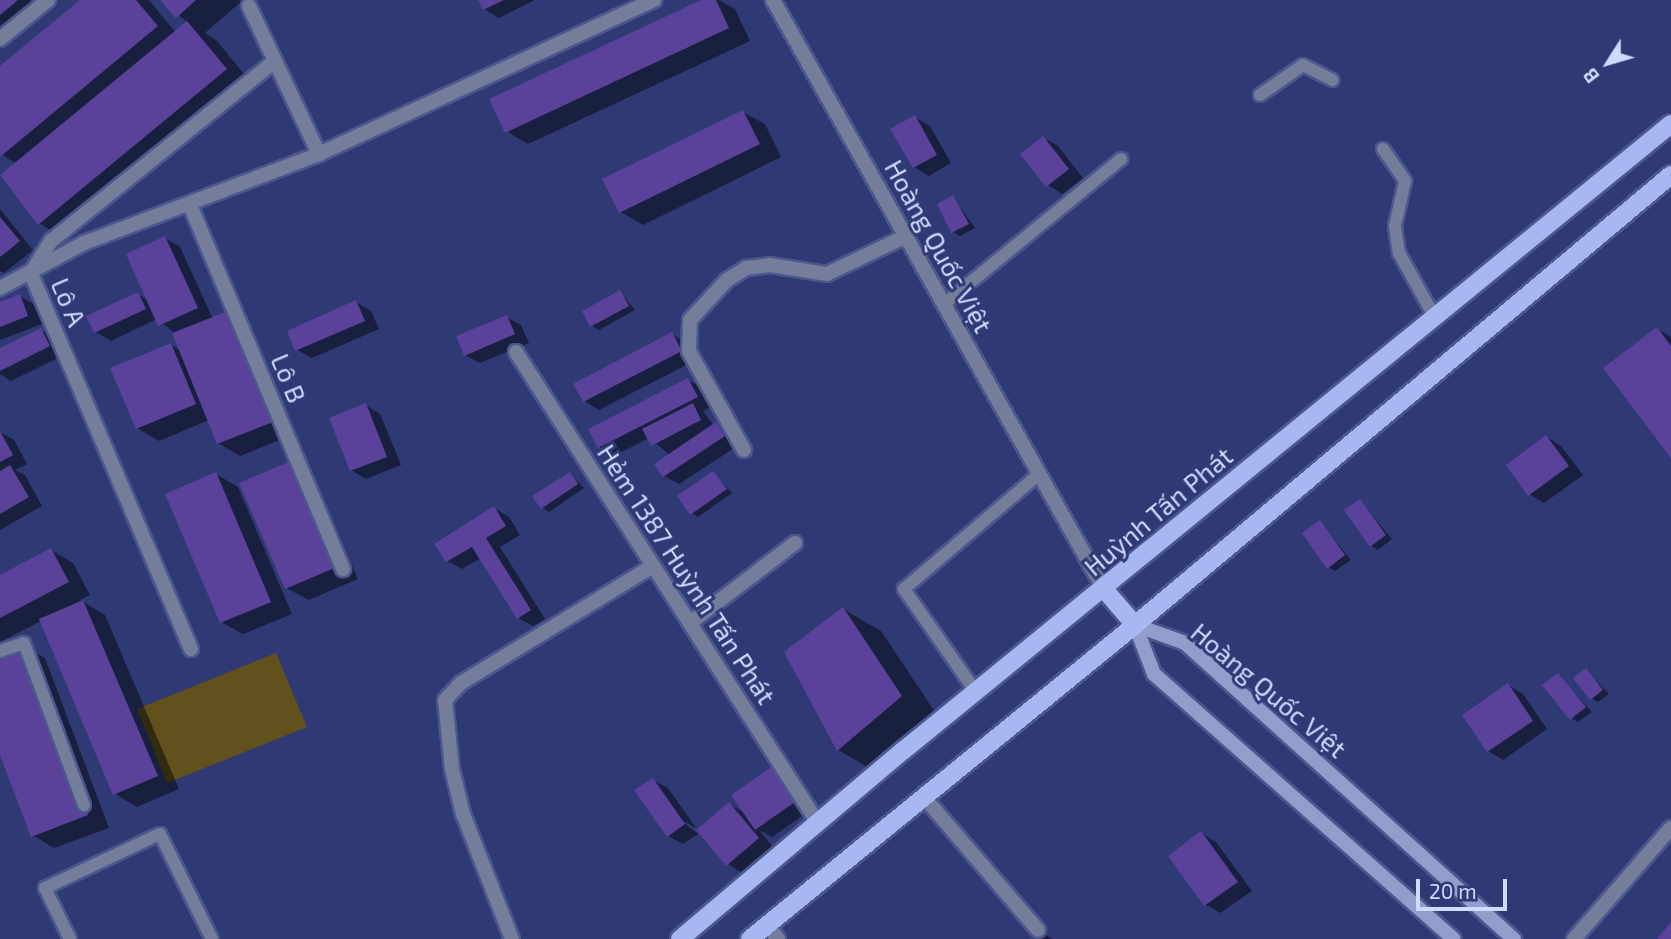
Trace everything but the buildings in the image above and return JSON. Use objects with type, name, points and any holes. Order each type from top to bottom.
[{"type":"main road","name":"Huỳnh Tấn Phát","points":[[680,939],[976,692],[1671,124]]},
{"type":"main road","points":[[750,939],[773,932],[924,797],[1135,625],[1671,175]]},
{"type":"main road","points":[[1104,589],[1135,625],[1154,674],[1454,939]]},
{"type":"main road","name":"Hoàng Quốc Việt","points":[[1135,625],[1185,643],[1514,939]]},
{"type":"street","points":[[0,39],[48,0]]},
{"type":"street","points":[[0,288],[84,243],[319,154],[654,0]]},
{"type":"street","name":"Hoàng Quốc Việt","points":[[773,0],[1104,589]]},
{"type":"street","points":[[249,6],[319,154]]},
{"type":"street","name":"Lô A","points":[[191,649],[30,273],[51,241],[275,61]]},
{"type":"street","name":"Lô B","points":[[190,205],[343,569]]},
{"type":"street","points":[[744,450],[689,351],[690,320],[727,280],[746,268],[770,265],[827,274],[906,236]]},
{"type":"street","name":"Hẻm 1387 Huỳnh Tấn Phát","points":[[516,352],[651,567],[818,823]]},
{"type":"street","points":[[690,623],[794,543]]},
{"type":"street","points":[[512,939],[463,814],[443,709],[461,683],[651,567]]},
{"type":"street","points":[[924,797],[1038,930]]},
{"type":"street","points":[[1573,939],[1671,828]]},
{"type":"lane","points":[[1260,95],[1303,65],[1332,80]]},
{"type":"lane","points":[[1382,149],[1405,181],[1395,226],[1399,253],[1434,316]]},
{"type":"lane","points":[[944,304],[1121,159]]},
{"type":"lane","points":[[976,692],[904,589],[1039,474]]},
{"type":"lane","points":[[0,651],[24,643],[84,805]]},
{"type":"lane","points":[[70,939],[45,888],[160,834],[212,939]]},
{"type":"shaded area","points":[[276,653],[307,727],[167,783],[137,709]]}]
